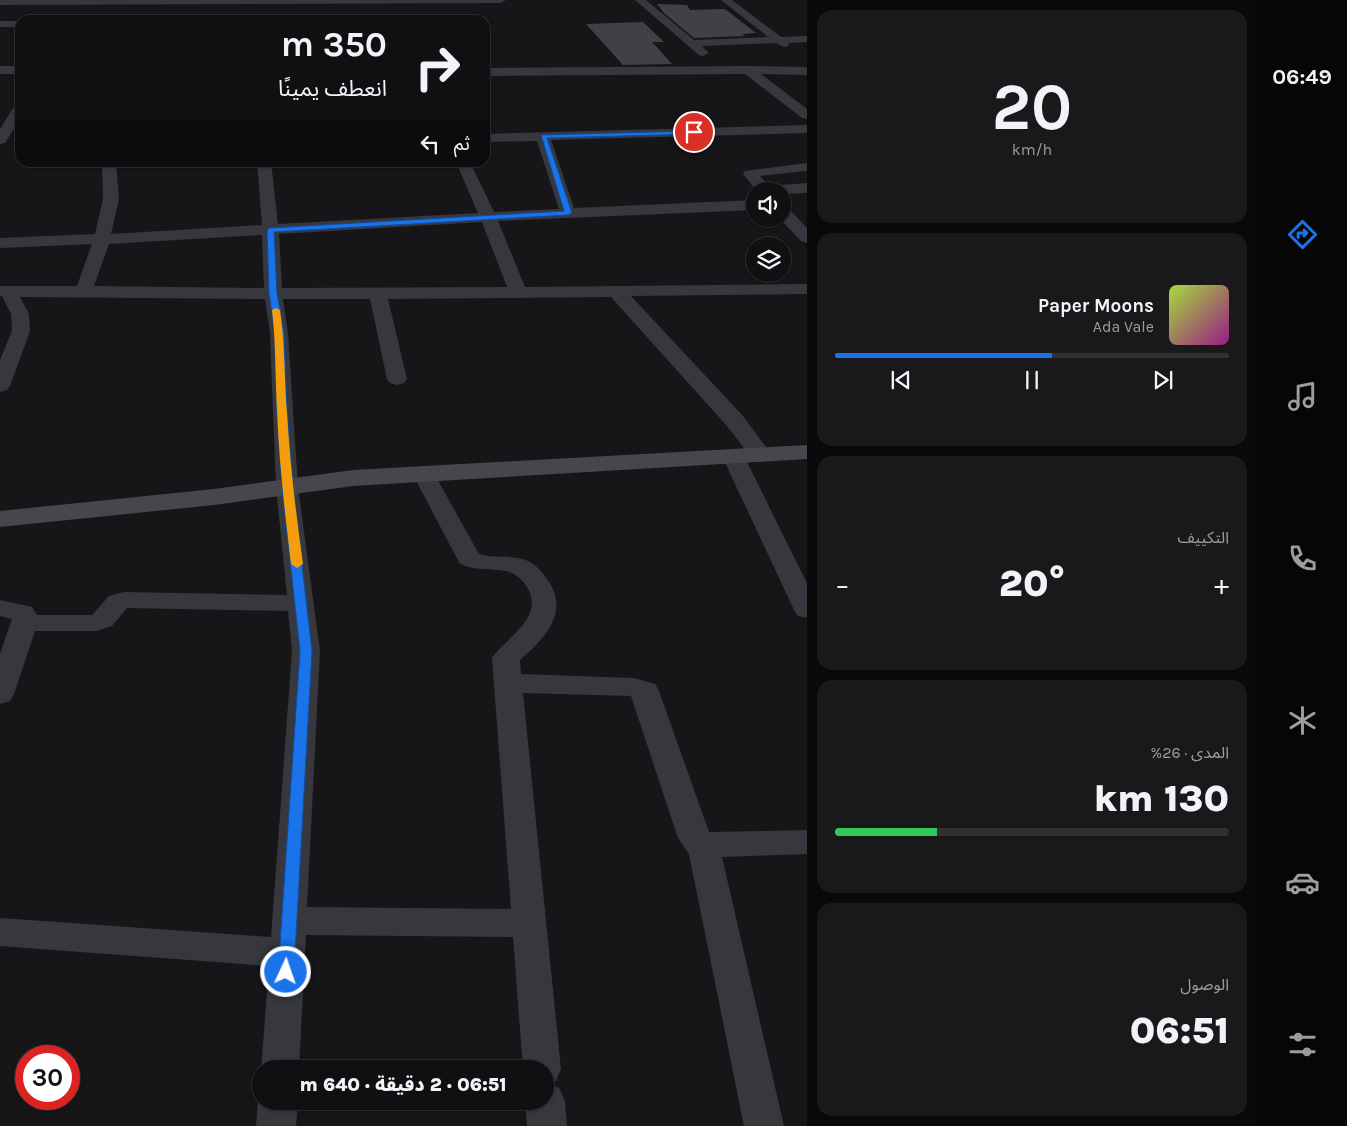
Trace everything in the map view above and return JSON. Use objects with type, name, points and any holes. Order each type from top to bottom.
[{"type":"street","points":[[392,15],[394,0]]},
{"type":"street","points":[[0,2],[120,1],[184,4],[501,0]]},
{"type":"street","points":[[640,0],[722,70]]},
{"type":"street","points":[[726,0],[792,49]]},
{"type":"street","points":[[0,24],[15,24]]},
{"type":"street","points":[[691,44],[807,39]]},
{"type":"street","points":[[0,70],[15,70]]},
{"type":"street","points":[[748,70],[807,115]]},
{"type":"street","points":[[490,72],[807,71]]},
{"type":"street","points":[[0,140],[15,116]]},
{"type":"street","points":[[490,138],[807,129]]},
{"type":"street","points":[[543,137],[568,213]]},
{"type":"street","points":[[84,291],[102,239],[111,199],[109,167]]},
{"type":"street","points":[[265,167],[269,201],[273,293],[279,333],[282,411],[288,487],[306,651],[281,1060]]},
{"type":"street","points":[[465,167],[488,216],[518,292]]},
{"type":"street","points":[[757,182],[750,174],[807,167]]},
{"type":"street","points":[[791,189],[807,188]]},
{"type":"street","points":[[0,243],[270,230],[488,216],[746,205]]},
{"type":"street","points":[[791,221],[807,238]]},
{"type":"street","points":[[4,291],[378,294],[807,289]]},
{"type":"street","points":[[0,386],[21,331],[20,314],[4,291]]},
{"type":"street","points":[[616,291],[735,421],[761,455]]},
{"type":"street","points":[[378,294],[397,379]]},
{"type":"street","points":[[0,519],[204,498],[353,478],[807,452]]},
{"type":"street","points":[[733,456],[805,601]]},
{"type":"street","points":[[423,474],[469,559],[483,564],[515,565],[529,573],[542,589],[544,613],[529,638],[510,652],[506,658],[541,1060]]},
{"type":"street","points":[[24,623],[96,623],[103,620],[118,602],[124,600],[301,603]]},
{"type":"street","points":[[0,608],[23,613],[26,618],[0,694]]},
{"type":"street","points":[[509,683],[634,686],[645,691],[694,838],[701,845],[712,878],[764,1126]]},
{"type":"street","points":[[701,845],[807,842]]},
{"type":"street","points":[[0,932],[288,937],[530,923]]},
{"type":"street","points":[[276,1126],[277,1110]]},
{"type":"street","points":[[546,1110],[547,1126]]},
{"type":"building","points":[[657,4],[687,5],[690,10],[725,9],[756,33],[742,34],[745,36],[694,38],[664,13]]},
{"type":"building","points":[[643,22],[664,42],[652,42],[672,64],[623,65],[586,24]]},
{"type":"slow traffic","points":[[276,310],[288,487],[297,564]]},
{"type":"route","points":[[286,972],[306,651],[288,487],[282,411],[279,333],[273,293],[270,230],[488,216],[568,213],[543,137],[694,132]]}]
